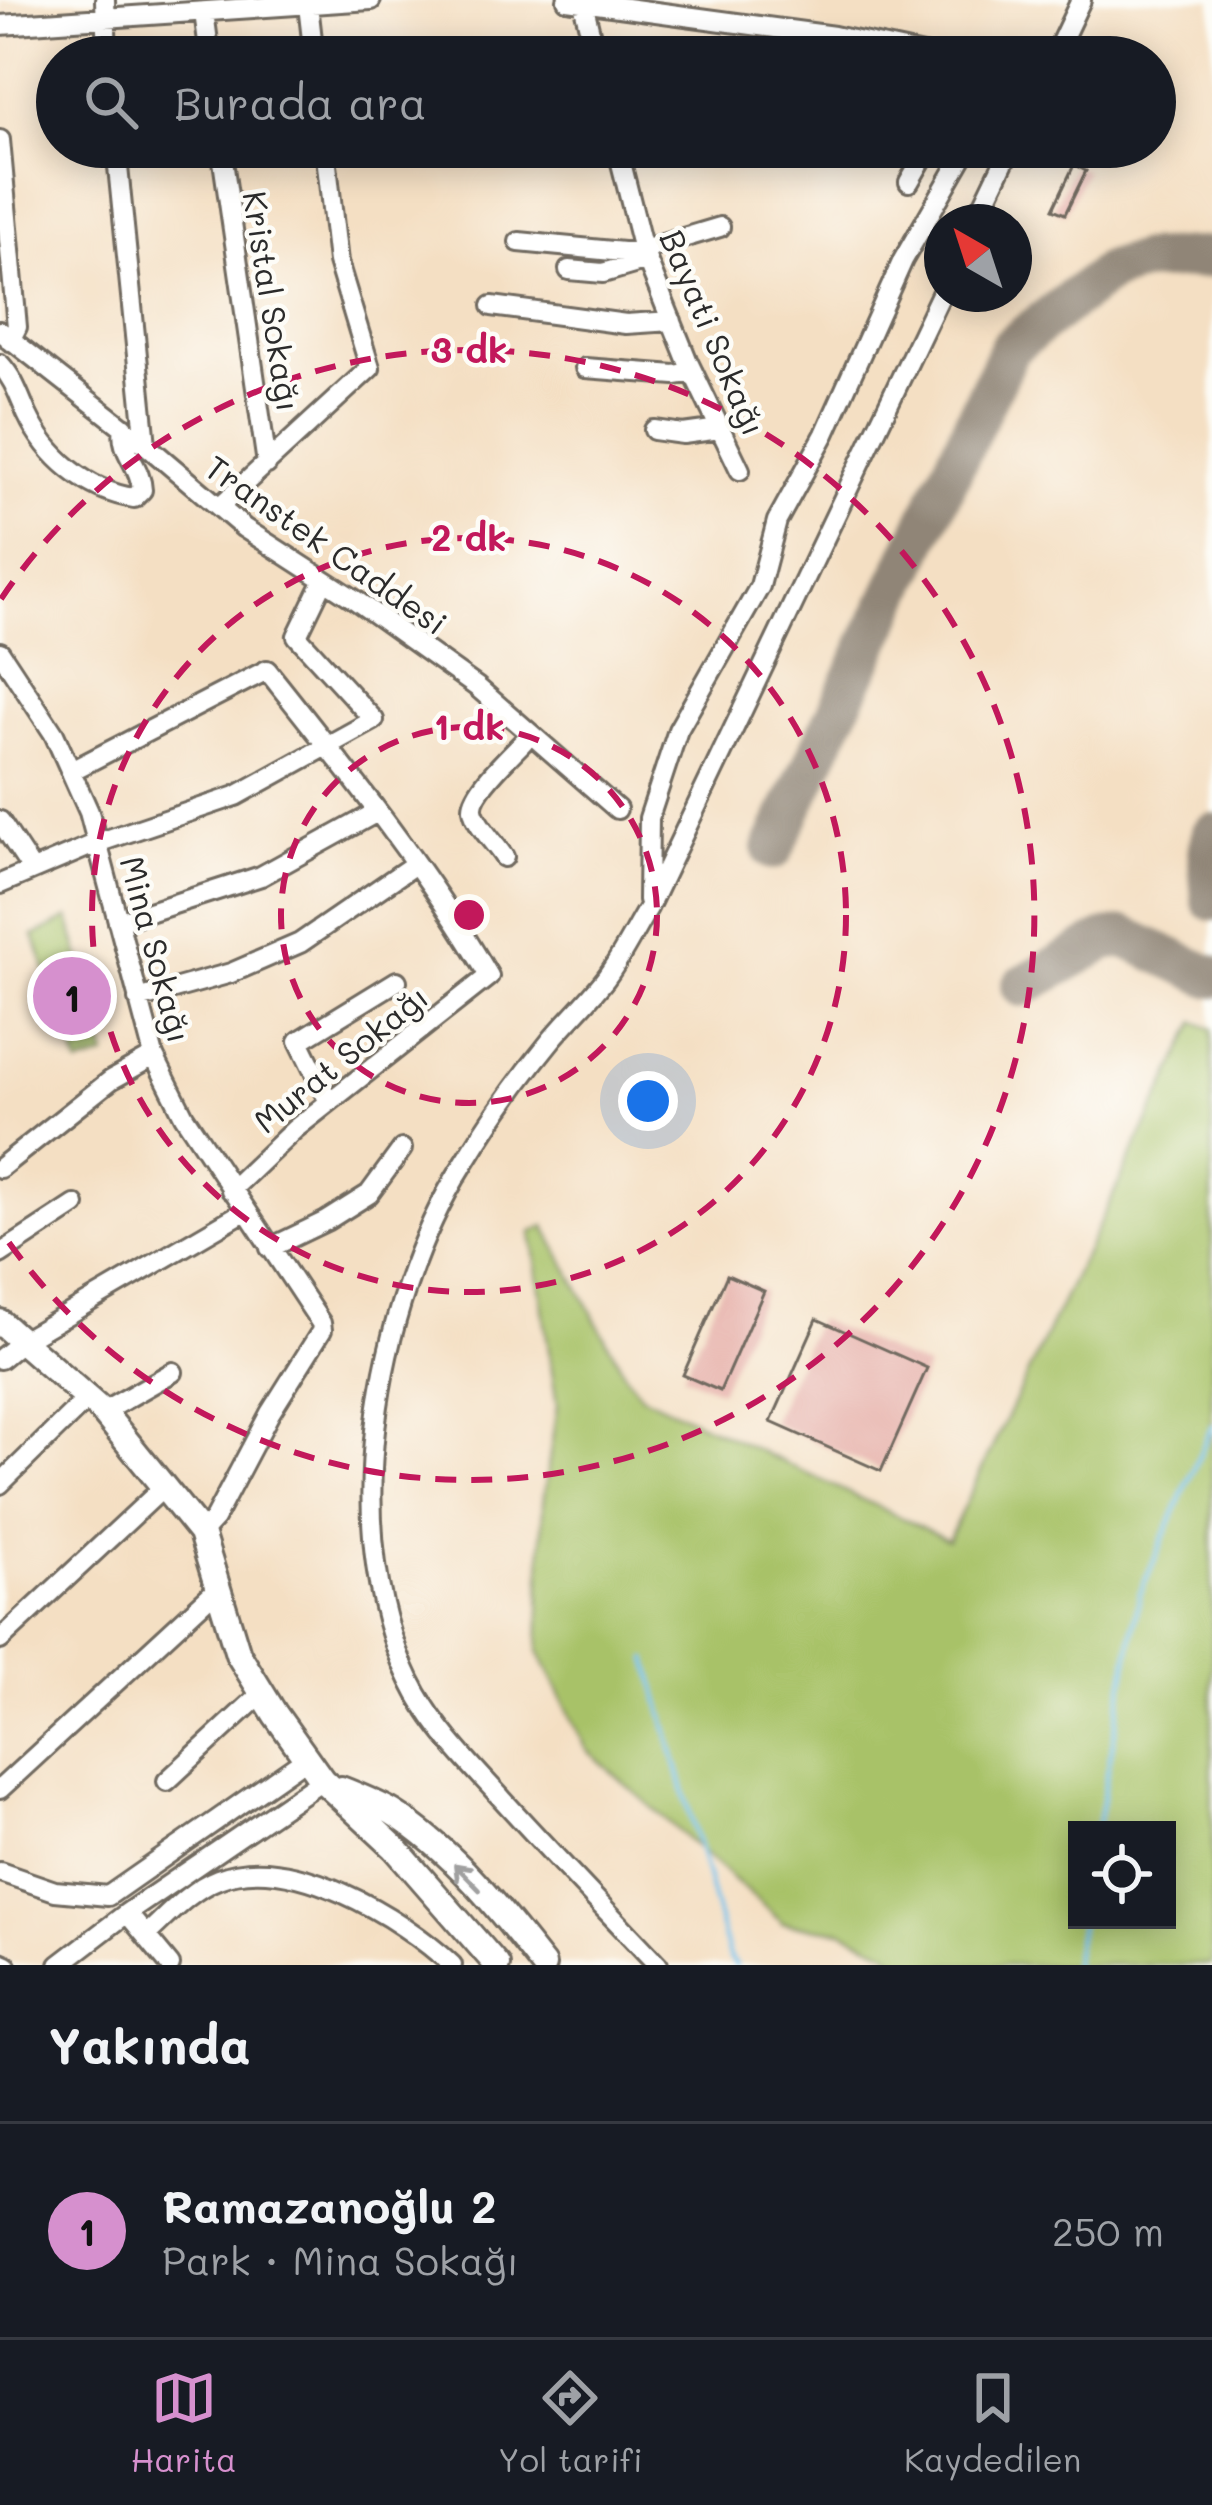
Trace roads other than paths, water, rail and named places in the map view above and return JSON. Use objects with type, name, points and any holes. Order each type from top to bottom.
[{"type":"main road","points":[[0,1322],[95,1405],[201,1533],[238,1654],[262,1694],[322,1780],[395,1848],[497,1965]]},
{"type":"main road","points":[[322,1780],[391,1812],[439,1848],[543,1965]]},
{"type":"street","points":[[0,25],[104,10],[204,12],[371,0]]},
{"type":"street","points":[[1064,36],[1082,0]]},
{"type":"street","points":[[588,36],[575,1],[689,7],[834,36]]},
{"type":"street","points":[[308,4],[312,36]]},
{"type":"street","points":[[204,12],[207,36]]},
{"type":"street","points":[[0,140],[17,327],[5,336]]},
{"type":"street","points":[[118,168],[146,445]]},
{"type":"street","name":"Kristal Sokağı","points":[[223,168],[267,464]]},
{"type":"street","points":[[219,507],[370,368],[338,262],[327,168]]},
{"type":"street","name":"Bayati Sokağı","points":[[622,168],[645,255],[740,470]]},
{"type":"street","points":[[909,182],[917,168]]},
{"type":"street","points":[[648,908],[649,818],[678,730],[760,586],[777,520],[825,434],[903,260],[956,168]]},
{"type":"street","points":[[984,204],[1001,168]]},
{"type":"street","points":[[569,270],[603,272],[720,227]]},
{"type":"street","points":[[519,242],[645,255]]},
{"type":"street","points":[[492,306],[626,324],[672,321]]},
{"type":"street","points":[[658,1965],[507,1804],[428,1711],[406,1668],[385,1609],[374,1526],[380,1384],[400,1302],[453,1181],[550,1042],[607,976],[648,908],[932,312]]},
{"type":"street","name":"Transtek Caddesi","points":[[5,336],[280,554],[477,687],[617,809]]},
{"type":"street","points":[[0,364],[32,424],[63,464],[97,486],[134,498],[142,490],[142,478],[123,443],[124,428]]},
{"type":"street","points":[[585,368],[675,375],[693,372]]},
{"type":"street","points":[[655,430],[683,434],[721,429]]},
{"type":"street","points":[[0,884],[97,843],[236,796],[374,720],[297,636],[324,580]]},
{"type":"street","name":"Mina Sokağı","points":[[0,652],[54,734],[71,771],[97,843],[154,1057],[184,1116],[322,1330],[270,1413],[214,1519],[201,1533]]},
{"type":"street","points":[[71,771],[267,670],[415,864],[300,943],[231,973],[138,999]]},
{"type":"street","points":[[504,857],[474,813],[474,803],[479,790],[530,734]]},
{"type":"street","points":[[118,922],[261,876],[377,812]]},
{"type":"street","points":[[0,821],[31,868]]},
{"type":"street","name":"Murat Sokağı","points":[[231,1190],[329,1102],[490,976],[415,864]]},
{"type":"street","points":[[329,1102],[299,1041],[398,980]]},
{"type":"street","points":[[0,1168],[111,1080],[154,1057]]},
{"type":"street","points":[[270,1248],[369,1194],[402,1149]]},
{"type":"street","points":[[0,1254],[75,1205]]},
{"type":"street","points":[[0,1359],[22,1341],[244,1211]]},
{"type":"street","points":[[0,1484],[95,1405],[173,1372]]},
{"type":"street","points":[[0,1640],[164,1487]]},
{"type":"street","points":[[0,1790],[218,1588]]},
{"type":"street","points":[[167,1781],[262,1694]]},
{"type":"street","points":[[0,1873],[56,1891],[108,1896],[306,1758]]},
{"type":"street","points":[[59,1965],[322,1780]]},
{"type":"street","points":[[146,1935],[212,1881],[235,1873],[268,1872],[354,1898],[452,1965]]},
{"type":"street","points":[[127,1913],[170,1965]]},
{"type":"waterway","points":[[1099,1821],[1140,1593],[1212,1426]]},
{"type":"waterway","points":[[648,1659],[729,1957],[736,1965]]},
{"type":"waterway","points":[[1073,1965],[1079,1929]]},
{"type":"place","name":"Ramazanoğlu 2","points":[[72,996]]}]
